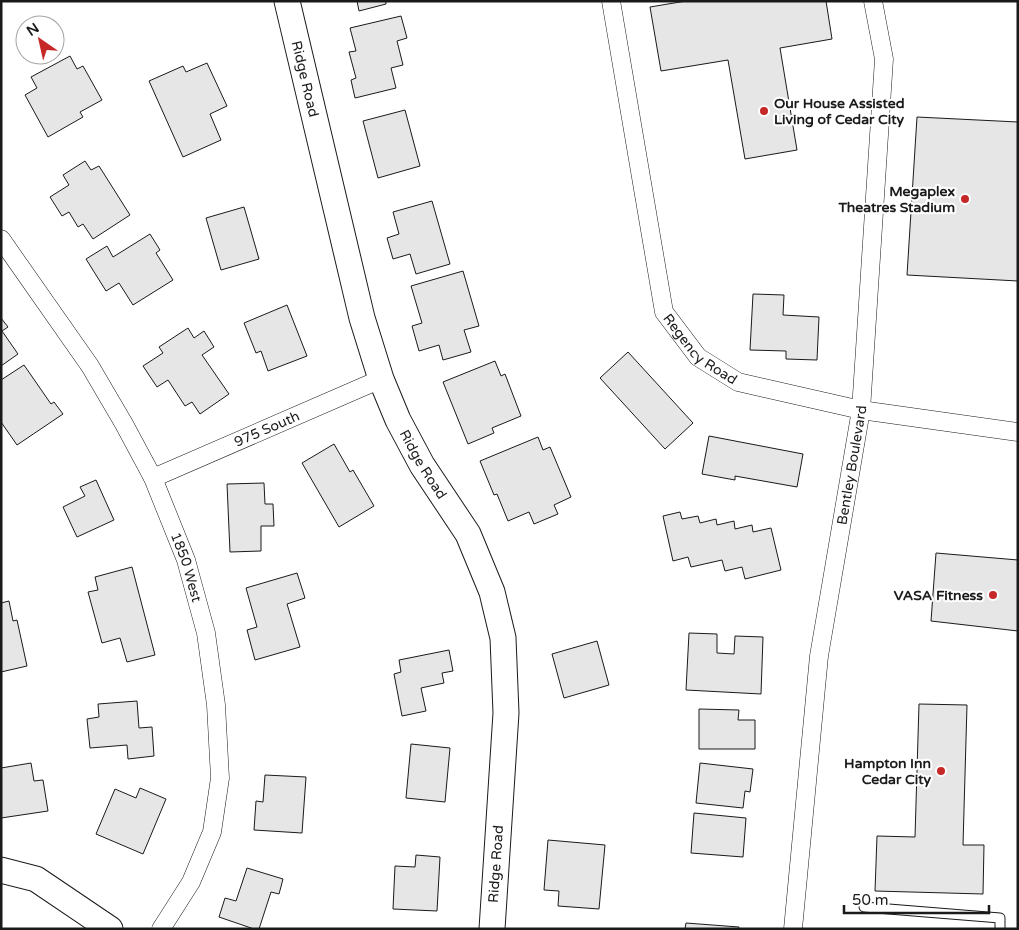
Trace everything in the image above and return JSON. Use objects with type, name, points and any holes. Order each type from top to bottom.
[{"type":"street","name":"Ridge Road","points":[[287,1],[362,318],[381,378],[398,420],[422,465],[468,534],[492,592],[503,638],[506,713],[492,929]]},
{"type":"street","name":"Regency Road","points":[[611,1],[664,312],[698,357],[738,382],[860,410],[1018,432]]},
{"type":"street","name":"Bentley Boulevard","points":[[793,929],[819,656],[860,410],[884,59],[873,1]]},
{"type":"street","name":"1850 West","points":[[1,239],[90,366],[153,478],[186,560],[206,633],[216,705],[220,778],[212,832],[191,882],[161,929]]},
{"type":"street","name":"975 South","points":[[153,478],[381,378]]},
{"type":"street","points":[[1,870],[36,879],[110,929]]},
{"type":"lane","points":[[864,907],[1000,918],[1000,929]]},
{"type":"building","points":[[357,1],[386,1],[386,4],[359,11]]},
{"type":"building","name":"Our House Assisted Living of Cedar City","points":[[686,1],[826,1],[832,39],[780,48],[797,150],[745,159],[728,60],[661,71],[650,7]]},
{"type":"building","points":[[401,16],[407,38],[397,41],[403,65],[391,68],[396,88],[355,98],[351,80],[356,78],[349,52],[356,51],[350,28]]},
{"type":"building","points":[[70,56],[77,69],[83,66],[102,100],[80,112],[83,117],[48,137],[25,95],[37,88],[31,77],[53,65],[65,65],[65,59]]},
{"type":"building","points":[[207,63],[227,106],[210,114],[221,140],[183,157],[149,81],[183,66],[186,72]]},
{"type":"building","points":[[405,110],[420,166],[378,178],[363,121]]},
{"type":"building","name":"Megaplex Theatres Stadium","points":[[917,117],[1018,122],[1018,281],[907,275]]},
{"type":"building","points":[[85,161],[91,170],[99,166],[130,215],[93,239],[83,224],[78,227],[69,212],[62,216],[50,197],[69,185],[63,175]]},
{"type":"building","points":[[432,201],[450,264],[416,274],[410,254],[393,259],[387,238],[399,234],[393,212]]},
{"type":"building","points":[[244,207],[259,259],[221,270],[206,218]]},
{"type":"building","points":[[150,234],[160,250],[156,253],[173,280],[133,305],[119,283],[106,291],[86,259],[107,246],[113,257]]},
{"type":"building","points":[[463,271],[479,326],[464,330],[471,352],[443,360],[439,345],[419,351],[412,326],[422,323],[411,286]]},
{"type":"building","points":[[753,294],[784,295],[783,315],[819,317],[817,360],[786,359],[786,351],[750,350]]},
{"type":"building","points":[[287,305],[307,356],[268,371],[261,351],[256,353],[244,323]]},
{"type":"building","points":[[1,318],[8,327],[2,331],[18,354],[1,366]]},
{"type":"building","points":[[188,328],[194,338],[204,331],[214,347],[202,355],[229,394],[200,414],[192,402],[185,406],[168,380],[157,387],[143,366],[163,353],[159,347]]},
{"type":"building","points":[[628,352],[693,423],[665,449],[600,378]]},
{"type":"building","points":[[495,361],[501,376],[505,374],[521,416],[492,428],[494,433],[468,444],[443,382]]},
{"type":"building","points":[[24,365],[51,404],[54,402],[63,414],[17,445],[1,422],[1,380]]},
{"type":"building","points":[[709,436],[803,454],[797,487],[735,476],[735,480],[702,474]]},
{"type":"building","points":[[538,437],[543,450],[550,447],[571,497],[554,505],[558,514],[534,524],[529,512],[508,521],[497,494],[494,495],[480,461]]},
{"type":"building","points":[[334,444],[350,472],[353,470],[374,506],[339,527],[302,463]]},
{"type":"building","points":[[96,480],[114,520],[77,537],[63,507],[85,496],[80,487]]},
{"type":"building","points":[[264,483],[265,504],[273,504],[274,526],[261,526],[261,551],[230,552],[227,484]]},
{"type":"building","points":[[680,512],[682,519],[698,516],[700,523],[716,519],[717,525],[734,521],[735,529],[752,525],[753,532],[771,528],[781,570],[745,579],[742,567],[725,571],[722,560],[691,567],[688,557],[673,561],[663,516]]},
{"type":"building","points":[[936,553],[1018,560],[1018,631],[931,621]]},
{"type":"building","points":[[132,567],[155,655],[127,662],[120,638],[102,643],[88,592],[98,590],[95,577]]},
{"type":"building","points":[[297,573],[305,598],[287,604],[300,647],[255,660],[247,630],[257,627],[246,588]]},
{"type":"building","points":[[9,601],[13,621],[17,620],[27,666],[1,672],[1,603]]},
{"type":"building","points":[[689,633],[717,634],[717,653],[734,654],[735,636],[763,637],[761,694],[686,690]]},
{"type":"building","points":[[597,641],[609,685],[564,698],[552,654]]},
{"type":"building","points":[[449,650],[453,671],[442,673],[444,683],[421,688],[426,711],[402,716],[394,674],[401,672],[399,660]]},
{"type":"building","points":[[137,701],[139,728],[152,727],[154,756],[128,759],[127,745],[90,748],[87,719],[99,717],[98,704]]},
{"type":"building","name":"Hampton Inn Cedar City","points":[[919,704],[967,705],[963,845],[984,845],[983,894],[875,891],[877,836],[915,837]]},
{"type":"building","points":[[699,709],[739,710],[738,720],[755,720],[755,749],[699,749]]},
{"type":"building","points":[[411,744],[450,748],[445,802],[406,798]]},
{"type":"building","points":[[31,763],[34,781],[43,780],[48,811],[1,818],[1,768]]},
{"type":"building","points":[[700,763],[753,769],[750,792],[745,791],[743,808],[696,803]]},
{"type":"building","points":[[265,775],[306,777],[302,833],[254,830],[256,801],[263,802]]},
{"type":"building","points":[[140,788],[166,799],[143,854],[96,834],[115,789],[136,798]]},
{"type":"building","points":[[694,813],[746,818],[743,857],[691,853]]},
{"type":"building","points":[[548,840],[605,845],[599,909],[558,906],[559,891],[544,890]]},
{"type":"building","points":[[416,855],[440,857],[437,911],[393,909],[395,866],[415,867]]},
{"type":"building","points":[[247,868],[283,879],[279,894],[271,892],[259,929],[219,917],[225,898],[236,901]]},
{"type":"building","points":[[686,923],[739,927],[739,929],[685,929]]},
{"type":"place","name":"Our House Assisted Living of Cedar City","points":[[764,111]]},
{"type":"place","name":"Megaplex Theatres Stadium","points":[[965,199]]},
{"type":"place","name":"VASA Fitness","points":[[993,595]]},
{"type":"place","name":"Hampton Inn Cedar City","points":[[941,771]]}]
